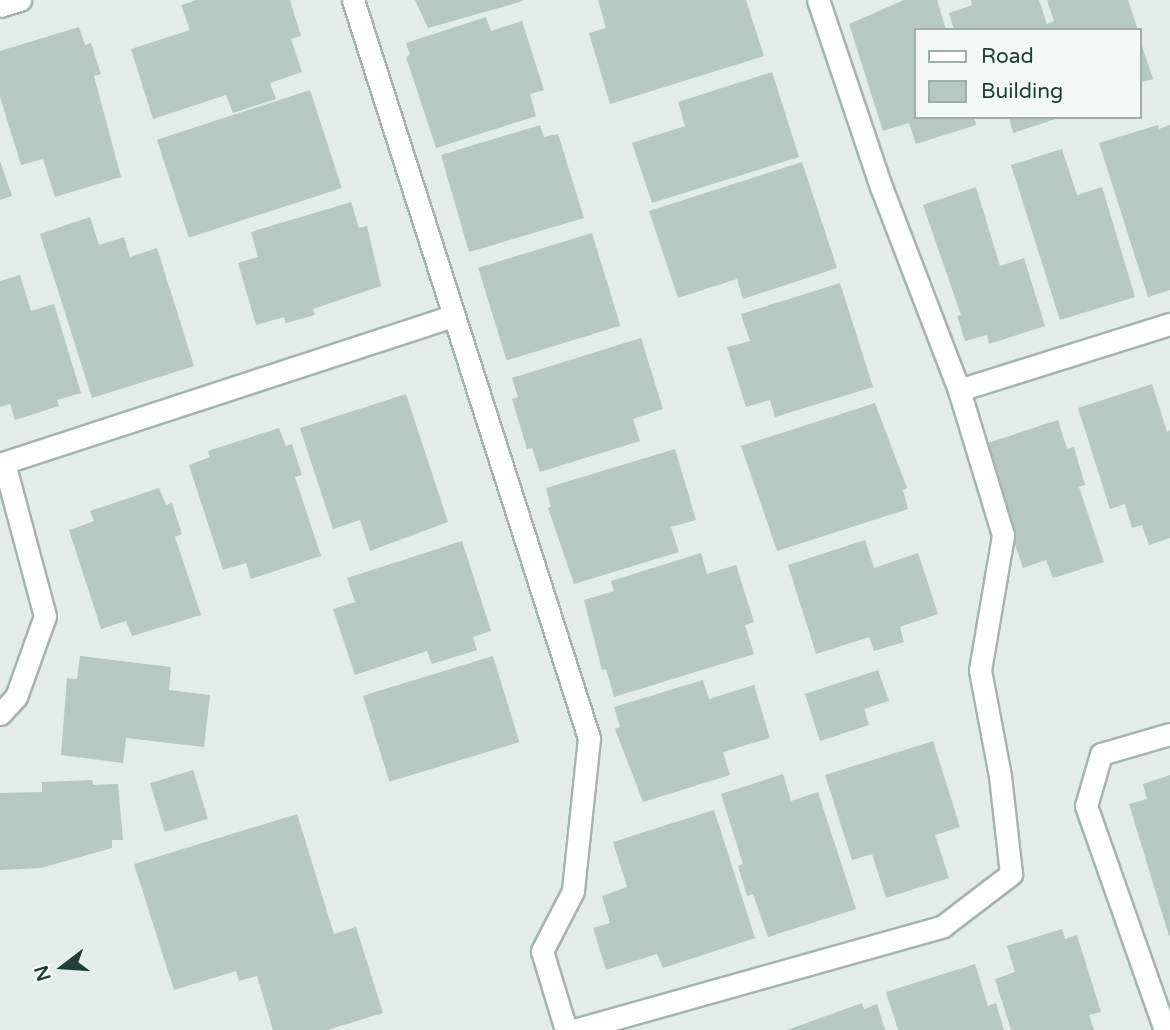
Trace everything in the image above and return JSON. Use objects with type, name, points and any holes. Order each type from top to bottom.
[{"type":"lane","points":[[0,6],[20,0]]},
{"type":"lane","points":[[353,0],[589,738],[572,891],[542,951],[566,1030]]},
{"type":"lane","points":[[574,1030],[943,926],[1011,874],[1000,776],[980,670],[1003,536],[959,390],[881,187],[818,0]]},
{"type":"lane","points":[[0,714],[16,697],[46,617],[2,464],[453,316]]},
{"type":"lane","points":[[959,390],[1170,324]]},
{"type":"lane","points":[[1165,1030],[1086,806],[1101,754],[1170,734]]},
{"type":"building","points":[[197,0],[290,0],[301,36],[291,39],[302,72],[270,83],[276,99],[233,113],[226,95],[153,119],[131,49],[190,30],[181,5]]},
{"type":"building","points":[[415,0],[523,0],[523,1],[428,28]]},
{"type":"building","points":[[598,0],[746,0],[764,56],[610,104],[589,33],[606,28]]},
{"type":"building","points":[[904,0],[937,0],[945,28],[914,28],[914,119],[974,119],[976,125],[916,144],[909,123],[883,131],[849,24]]},
{"type":"building","points":[[971,0],[1039,0],[1047,24],[1054,21],[1047,0],[1128,0],[1137,28],[953,28],[949,13],[972,5]]},
{"type":"building","points":[[486,17],[491,31],[522,21],[544,90],[530,94],[536,116],[436,148],[406,57],[410,55],[406,43]]},
{"type":"building","points":[[79,27],[85,45],[91,43],[101,74],[94,76],[121,177],[55,197],[43,159],[21,165],[0,97],[0,51]]},
{"type":"building","points":[[1142,46],[1153,79],[1142,82]]},
{"type":"building","points":[[772,72],[799,157],[652,203],[632,143],[685,126],[678,102]]},
{"type":"building","points":[[310,90],[342,188],[189,238],[157,140]]},
{"type":"building","points":[[1010,119],[1056,119],[1013,133]]},
{"type":"building","points":[[540,125],[544,137],[558,134],[584,218],[469,252],[441,155]]},
{"type":"building","points":[[1158,125],[1159,129],[1170,125],[1170,290],[1148,297],[1099,143]]},
{"type":"building","points":[[1062,149],[1077,195],[1102,187],[1135,297],[1060,320],[1011,165]]},
{"type":"building","points":[[0,161],[12,196],[0,200]]},
{"type":"building","points":[[802,162],[837,268],[743,299],[737,279],[678,298],[649,211]]},
{"type":"building","points":[[976,187],[1000,266],[1024,258],[1045,326],[989,344],[987,335],[965,341],[957,316],[961,315],[923,205]]},
{"type":"building","points":[[351,202],[359,228],[367,226],[381,286],[313,309],[315,315],[286,323],[284,317],[256,325],[238,263],[258,257],[251,232]]},
{"type":"building","points":[[90,217],[99,245],[124,237],[130,257],[157,248],[194,366],[92,398],[40,234]]},
{"type":"building","points":[[592,233],[620,326],[507,361],[478,268]]},
{"type":"building","points":[[20,275],[31,311],[54,304],[81,393],[57,400],[59,406],[15,420],[10,404],[0,407],[0,281]]},
{"type":"building","points":[[840,283],[873,387],[775,417],[770,400],[746,407],[727,347],[750,341],[741,314]]},
{"type":"building","points":[[641,338],[663,409],[633,419],[640,441],[540,472],[532,448],[527,449],[512,399],[518,397],[512,378]]},
{"type":"building","points":[[1152,384],[1167,432],[1170,430],[1170,538],[1149,545],[1142,525],[1132,528],[1125,504],[1110,509],[1078,408]]},
{"type":"building","points":[[406,394],[448,522],[370,551],[360,520],[333,529],[300,428]]},
{"type":"building","points":[[875,403],[907,488],[903,490],[908,509],[777,551],[741,446]]},
{"type":"building","points":[[1058,420],[1067,449],[1074,447],[1085,485],[1079,487],[1104,562],[1053,578],[1046,560],[1023,568],[982,445]]},
{"type":"building","points":[[279,428],[286,446],[292,444],[302,475],[295,477],[321,556],[251,579],[246,563],[223,570],[189,465],[210,457],[208,451]]},
{"type":"building","points":[[675,449],[696,520],[671,527],[679,552],[574,584],[548,508],[551,507],[546,488]]},
{"type":"building","points":[[159,488],[166,505],[172,503],[182,534],[175,537],[201,615],[132,636],[126,621],[101,629],[69,530],[94,521],[90,511]]},
{"type":"building","points":[[865,540],[874,568],[918,553],[938,614],[900,627],[904,642],[874,651],[869,637],[816,654],[788,565]]},
{"type":"building","points":[[462,541],[491,631],[473,637],[477,650],[432,664],[427,651],[355,675],[333,609],[355,602],[347,578]]},
{"type":"building","points":[[701,553],[707,574],[736,565],[754,622],[745,625],[754,654],[614,697],[606,669],[602,670],[584,600],[614,591],[611,581]]},
{"type":"building","points":[[80,656],[171,667],[169,690],[210,695],[204,747],[126,738],[123,763],[61,755],[67,678],[77,679]]},
{"type":"building","points":[[493,656],[519,742],[389,782],[363,696]]},
{"type":"building","points":[[878,670],[889,701],[864,709],[869,725],[820,741],[805,694]]},
{"type":"building","points":[[703,680],[709,699],[754,685],[770,738],[723,752],[730,775],[643,802],[615,729],[620,727],[614,707]]},
{"type":"building","points":[[933,741],[960,827],[935,835],[949,878],[886,898],[872,854],[852,860],[825,775]]},
{"type":"building","points":[[193,770],[208,819],[165,832],[150,783]]},
{"type":"building","points":[[783,774],[791,801],[818,792],[856,909],[768,937],[753,894],[747,896],[738,866],[743,864],[721,794]]},
{"type":"building","points":[[1170,775],[1169,936],[1129,804],[1147,799],[1143,784]]},
{"type":"building","points":[[92,780],[93,785],[118,784],[123,840],[112,840],[112,848],[41,868],[0,870],[0,793],[42,792],[42,782]]},
{"type":"building","points":[[714,810],[755,938],[663,968],[657,954],[606,970],[593,928],[610,923],[602,896],[627,887],[613,842]]},
{"type":"building","points":[[297,814],[334,934],[356,927],[383,1013],[327,1030],[273,1030],[257,976],[239,981],[236,971],[174,990],[134,864]]},
{"type":"building","points":[[1062,929],[1065,939],[1077,935],[1101,1012],[1089,1015],[1094,1030],[1011,1030],[995,979],[1015,972],[1007,946]]},
{"type":"building","points":[[975,964],[988,1006],[996,1003],[1004,1030],[898,1030],[886,992]]},
{"type":"building","points":[[862,1003],[864,1009],[877,1004],[885,1030],[787,1030]]}]
